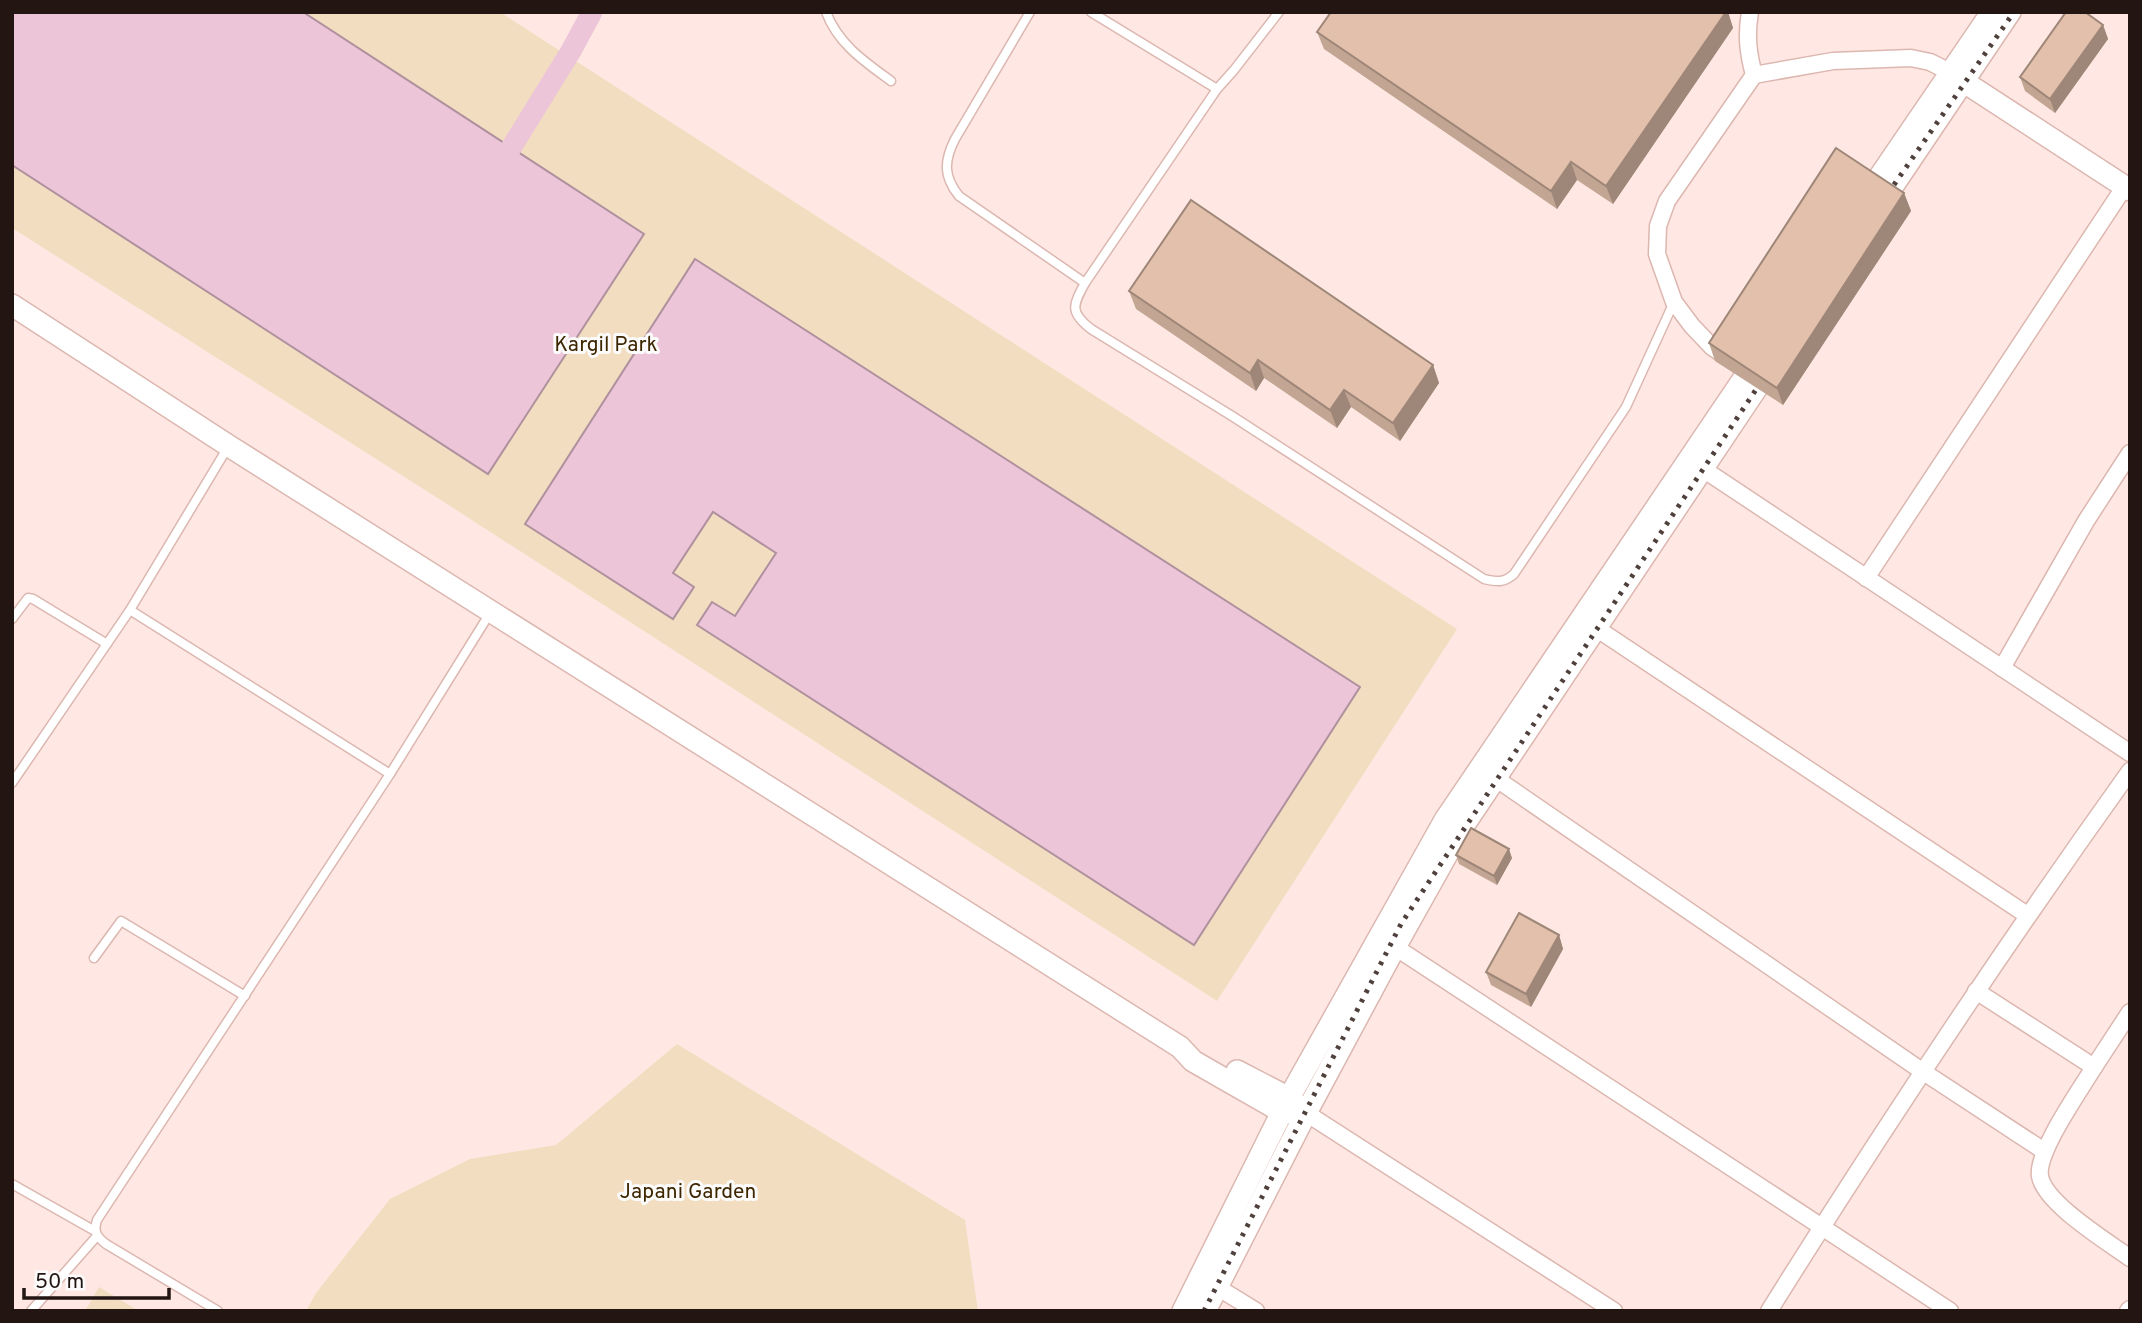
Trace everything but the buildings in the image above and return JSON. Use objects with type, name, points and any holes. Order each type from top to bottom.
[{"type":"main road","points":[[1957,77],[1992,12]]},
{"type":"main road","points":[[1856,226],[1957,77],[2010,12]]},
{"type":"main road","points":[[1957,77],[2127,188]]},
{"type":"main road","points":[[12,305],[229,446],[1180,1047],[1200,1052],[1285,1105],[1306,1113]]},
{"type":"main road","points":[[1183,1311],[1285,1105],[1445,820],[1631,560],[1703,469],[1779,340],[1748,372],[1631,560],[1596,628],[1460,831],[1306,1113],[1205,1311]]},
{"type":"street","points":[[1750,12],[1747,29],[1748,53],[1754,75]]},
{"type":"street","points":[[1748,372],[1712,347],[1692,326],[1674,302],[1657,254],[1658,226],[1667,201],[1754,75],[1833,61],[1911,58],[1930,62],[1957,77]]},
{"type":"street","points":[[1866,578],[2127,188]]},
{"type":"street","points":[[2002,668],[2086,521],[2130,453]]},
{"type":"street","points":[[1703,469],[2130,753]]},
{"type":"street","points":[[1596,628],[2027,915]]},
{"type":"street","points":[[1769,1311],[1976,990],[2130,771]]},
{"type":"street","points":[[1495,778],[1922,1071],[2044,1151]]},
{"type":"street","points":[[1395,947],[1950,1311]]},
{"type":"street","points":[[1976,990],[2094,1067]]},
{"type":"street","points":[[2129,1018],[2094,1067],[2044,1151],[2040,1177],[2045,1188],[2080,1223],[2130,1258]]},
{"type":"street","points":[[1306,1113],[1614,1311]]},
{"type":"street","points":[[1217,1287],[1256,1311]]},
{"type":"lane","points":[[826,12],[846,45],[891,81]]},
{"type":"lane","points":[[1030,12],[955,139],[947,155],[946,170],[951,187],[960,196],[1085,282]]},
{"type":"lane","points":[[1091,12],[1217,89]]},
{"type":"lane","points":[[1279,12],[1217,89],[1085,282],[1075,310],[1079,320],[1091,329],[1233,416],[1484,579],[1496,582],[1506,581],[1514,574],[1626,407],[1674,302]]},
{"type":"lane","points":[[12,783],[130,610],[229,446]]},
{"type":"lane","points":[[12,620],[27,598],[33,599],[107,644]]},
{"type":"lane","points":[[130,610],[390,774]]},
{"type":"lane","points":[[31,1311],[96,1233],[99,1217],[390,774],[492,611]]},
{"type":"lane","points":[[94,958],[121,921],[246,996]]},
{"type":"lane","points":[[12,1184],[96,1233],[218,1311]]},
{"type":"green space","name":"Kargil Park","points":[[12,12],[500,12],[1457,629],[1217,1001],[447,504],[12,228]]},
{"type":"green space","name":"Japani Garden","points":[[677,1044],[965,1220],[978,1311],[306,1311],[316,1293],[390,1199],[470,1159],[556,1145]]},
{"type":"green space","points":[[99,1287],[139,1311],[85,1311]]},
{"type":"shaded area","points":[[12,12],[303,12],[644,234],[488,474],[12,165]]},
{"type":"shaded area","points":[[695,259],[1360,687],[1194,945],[697,625],[712,602],[735,616],[776,553],[713,512],[673,573],[694,587],[673,619],[525,524]]},
{"type":"waterway","points":[[511,148],[592,12]]},
{"type":"railway","points":[[1882,202],[2014,12]]},
{"type":"railway","points":[[1204,1311],[1401,924],[1767,373]]}]
